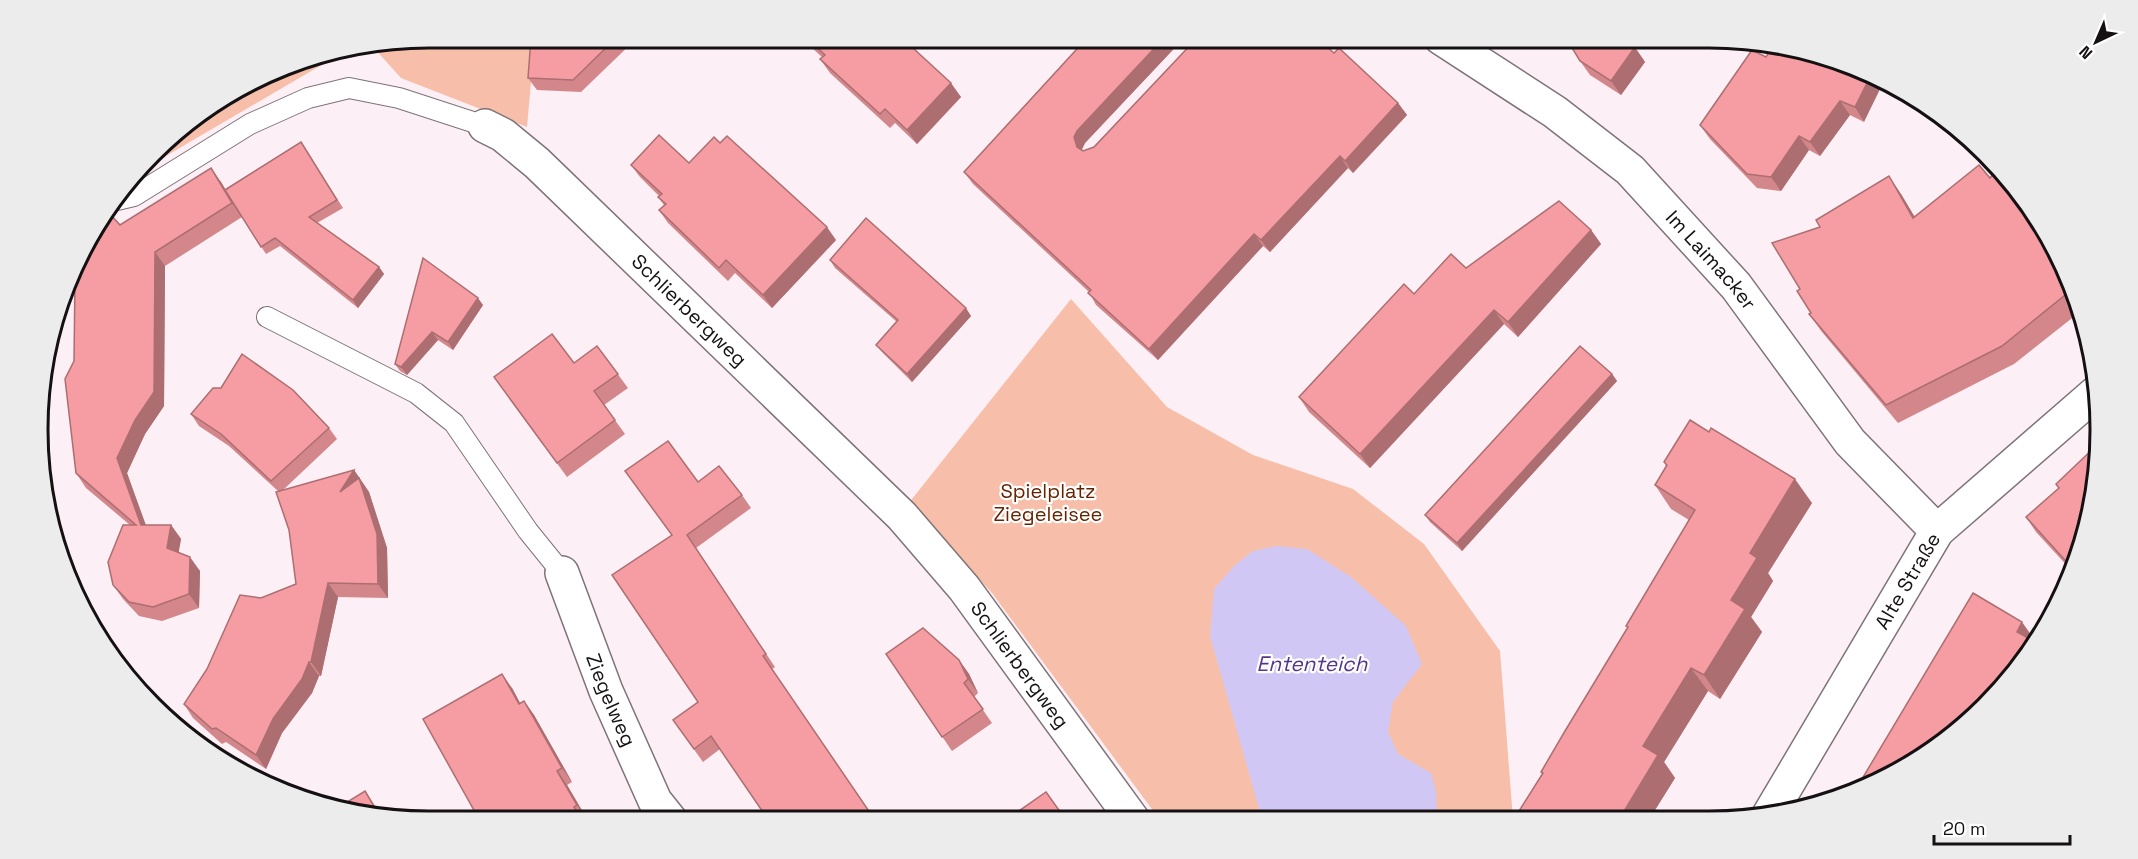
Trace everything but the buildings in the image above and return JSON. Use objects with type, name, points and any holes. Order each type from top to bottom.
[{"type":"street","name":"Im Laimacker","points":[[1456,48],[1555,112],[1630,170],[1736,286],[1850,442],[1937,531]]},
{"type":"street","name":"Schlierbergweg","points":[[485,126],[503,135],[537,163],[902,516],[964,588],[1126,811]]},
{"type":"street","name":"Alte Straße","points":[[1775,805],[1937,531],[2089,399]]},
{"type":"street","name":"Ziegelweg","points":[[562,573],[606,691],[655,801],[663,811]]},
{"type":"lane","name":"Schlierbergweg","points":[[126,198],[134,196],[250,124],[309,98],[349,88],[399,98],[485,126]]},
{"type":"lane","points":[[267,317],[416,393],[454,423],[528,531],[562,573]]},
{"type":"green space","points":[[430,48],[534,48],[527,127],[401,78],[377,51]]},
{"type":"green space","points":[[325,63],[162,159],[197,127],[239,99],[284,77]]},
{"type":"green space","name":"Spielplatz Ziegeleisee","points":[[1071,299],[1167,407],[1253,455],[1353,489],[1424,544],[1500,651],[1512,811],[1153,811],[992,593],[908,504]]},
{"type":"water","name":"Ententeich","points":[[1276,546],[1307,549],[1351,577],[1406,626],[1422,664],[1393,702],[1388,732],[1398,754],[1431,773],[1436,791],[1437,811],[1260,811],[1210,636],[1214,589],[1235,565],[1253,551]]}]
